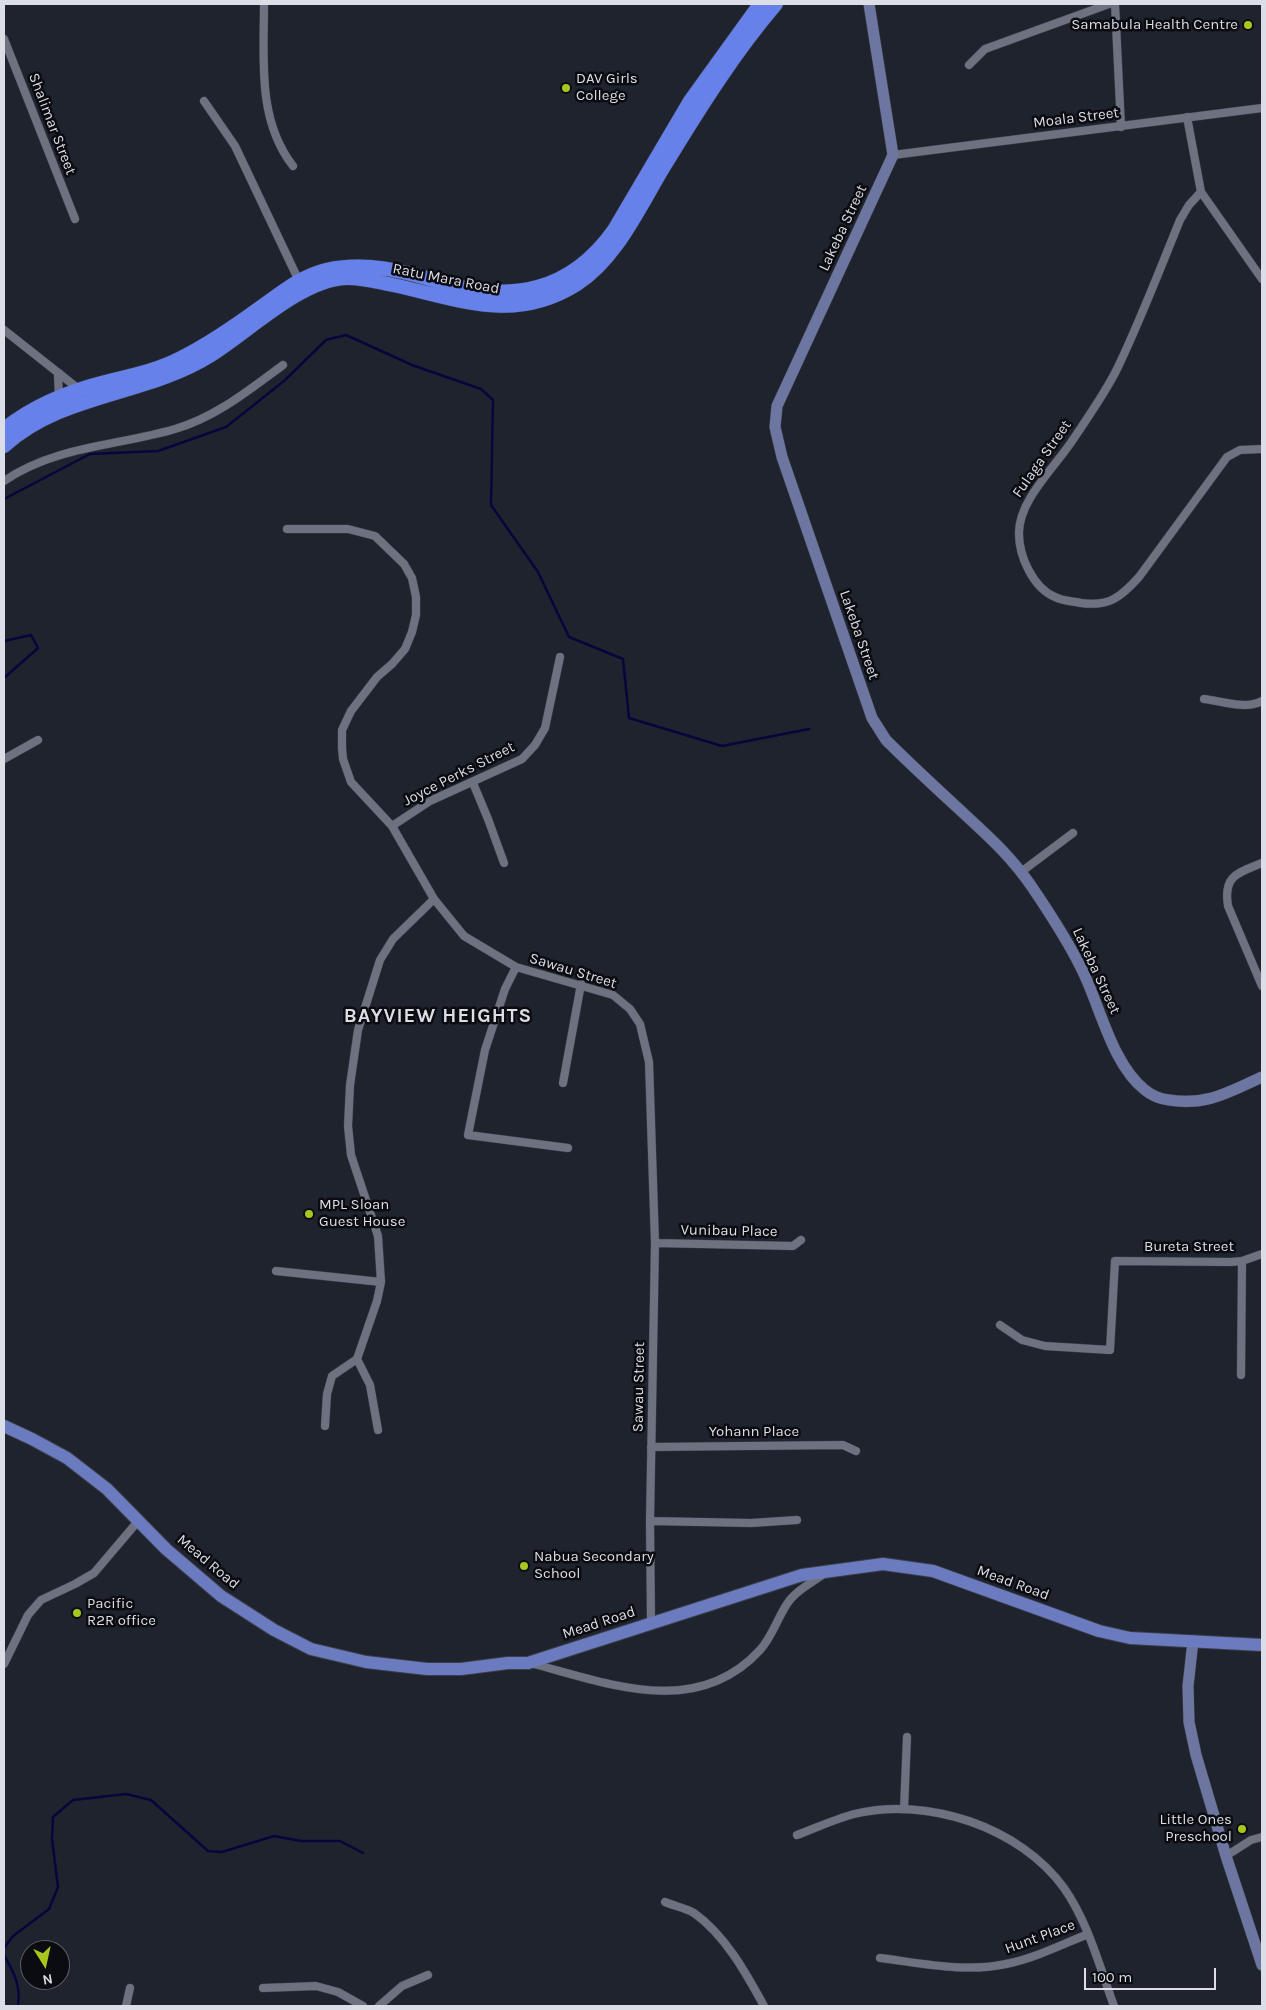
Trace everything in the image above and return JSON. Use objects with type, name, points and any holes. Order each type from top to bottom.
[{"type":"highway","name":"Ratu Mara Road","points":[[4,429],[27,412],[59,397],[145,373],[180,358],[211,341],[299,281],[323,271],[345,266],[364,266],[402,271],[471,289],[502,292],[536,288],[571,274],[586,262],[608,238],[690,101],[760,4]]},
{"type":"highway","name":"Ratu Mara Road","points":[[4,446],[30,425],[66,409],[105,394],[156,381],[186,369],[211,355],[299,294],[332,280],[346,278],[368,280],[463,302],[501,307],[530,303],[576,285],[602,264],[628,229],[702,105],[747,40],[776,4]]},
{"type":"main road","points":[[869,4],[893,155]]},
{"type":"main road","name":"Lakeba Street","points":[[893,155],[777,406],[775,427],[784,464],[872,718],[886,740],[1008,854],[1067,941],[1084,974],[1117,1053],[1130,1074],[1145,1091],[1163,1099],[1180,1102],[1200,1102],[1220,1096],[1262,1077]]},
{"type":"main road","name":"Mead Road","points":[[4,1426],[67,1458],[107,1489],[166,1549],[221,1596],[274,1630],[311,1648],[366,1662],[427,1669],[461,1669],[508,1663],[528,1663],[802,1575],[883,1564],[934,1571],[1099,1631],[1130,1638],[1262,1646]]},
{"type":"main road","points":[[1193,1641],[1188,1686],[1189,1722],[1203,1782],[1262,1965]]},
{"type":"street","points":[[264,4],[266,104],[276,142],[292,166]]},
{"type":"street","points":[[969,65],[985,48],[1109,4]]},
{"type":"street","points":[[1115,4],[1121,127]]},
{"type":"street","name":"Shalimar Street","points":[[4,39],[75,218]]},
{"type":"street","points":[[204,102],[235,146],[299,281]]},
{"type":"street","name":"Moala Street","points":[[893,155],[1262,108]]},
{"type":"street","points":[[1187,117],[1201,192],[1262,279]]},
{"type":"street","name":"Fulaga Street","points":[[1201,192],[1189,205],[1180,220],[1118,367],[1072,442],[1022,512],[1019,534],[1023,556],[1032,577],[1044,590],[1054,597],[1069,601],[1087,604],[1106,603],[1123,595],[1139,577],[1227,457],[1240,450],[1262,449]]},
{"type":"street","points":[[4,330],[80,390]]},
{"type":"street","points":[[4,481],[27,467],[67,451],[156,433],[194,422],[233,402],[283,365]]},
{"type":"street","points":[[59,373],[59,397]]},
{"type":"street","name":"Sawau Street","points":[[286,529],[348,529],[375,536],[404,564],[412,578],[416,597],[416,615],[405,649],[362,694],[342,730],[343,759],[351,782],[392,826],[434,899],[464,936],[516,968],[581,984],[613,995],[630,1009],[640,1024],[646,1040],[649,1062],[655,1243],[650,1521],[651,1623]]},
{"type":"street","name":"Joyce Perks Street","points":[[392,826],[430,801],[522,759],[535,745],[544,728],[560,657]]},
{"type":"street","points":[[1204,699],[1242,704],[1258,704],[1262,701]]},
{"type":"street","points":[[4,759],[38,740]]},
{"type":"street","points":[[473,783],[504,863]]},
{"type":"street","points":[[1021,872],[1073,833]]},
{"type":"street","points":[[1262,863],[1230,878],[1225,891],[1228,906],[1262,986]]},
{"type":"street","points":[[325,1426],[326,1394],[332,1376],[356,1359],[377,1302],[381,1282],[378,1236],[351,1155],[348,1126],[353,1059],[358,1030],[380,960],[393,939],[434,899]]},
{"type":"street","points":[[516,968],[505,989],[485,1050],[468,1134],[568,1148]]},
{"type":"street","points":[[563,1083],[581,984]]},
{"type":"street","name":"Vunibau Place","points":[[655,1243],[793,1246],[801,1240]]},
{"type":"street","name":"Bureta Street","points":[[1000,1325],[1022,1340],[1030,1342],[1054,1347],[1110,1350],[1115,1261],[1242,1261],[1262,1254]]},
{"type":"street","points":[[1241,1375],[1242,1261]]},
{"type":"street","points":[[276,1271],[381,1282]]},
{"type":"street","points":[[356,1359],[370,1386],[378,1430]]},
{"type":"street","name":"Yohann Place","points":[[651,1447],[843,1445],[856,1451]]},
{"type":"street","points":[[4,1664],[28,1615],[34,1607],[41,1600],[75,1584],[94,1572],[139,1520]]},
{"type":"street","points":[[650,1521],[751,1522],[797,1520]]},
{"type":"street","points":[[528,1663],[652,1692],[676,1692],[700,1688],[728,1675],[750,1661],[765,1644],[787,1604],[802,1590],[829,1571]]},
{"type":"street","points":[[904,1809],[906,1737]]},
{"type":"street","points":[[798,1835],[855,1814],[904,1809],[955,1817],[981,1825],[1024,1849],[1046,1867],[1065,1889],[1088,1934],[1114,2006]]},
{"type":"street","points":[[1226,1856],[1251,1840],[1262,1837]]},
{"type":"street","points":[[664,1902],[692,1912],[714,1930],[749,1979],[764,2006]]},
{"type":"street","name":"Hunt Place","points":[[880,1958],[948,1967],[1004,1965],[1033,1957],[1088,1934]]},
{"type":"street","points":[[379,2006],[402,1986],[428,1975]]},
{"type":"street","points":[[262,1988],[316,1986],[338,1992],[363,2006]]},
{"type":"street","points":[[126,2006],[130,1988]]},
{"type":"waterway","points":[[4,499],[90,454],[158,451],[226,427],[284,381],[326,340],[346,335],[412,365],[481,389],[493,400],[491,505],[538,572],[569,637],[623,659],[629,718],[722,746],[809,729]]},
{"type":"waterway","points":[[4,641],[31,635],[38,648],[4,678]]},
{"type":"waterway","points":[[4,1948],[13,1936],[49,1909],[58,1887],[52,1839],[53,1817],[73,1800],[126,1794],[151,1800],[208,1851],[222,1852],[274,1836],[301,1841],[340,1841],[363,1853]]},
{"type":"waterway","points":[[4,1955],[18,1985],[18,2006]]},
{"type":"place","name":"Samabula Health Centre","points":[[1248,25]]},
{"type":"place","name":"DAV Girls College","points":[[566,88]]},
{"type":"place","name":"MPL Sloan Guest House","points":[[309,1214]]},
{"type":"place","name":"Nabua Secondary School","points":[[524,1566]]},
{"type":"place","name":"Pacific R2R office","points":[[77,1613]]},
{"type":"place","name":"Little Ones Preschool","points":[[1242,1829]]},
{"type":"district","name":"BAYVIEW HEIGHTS","points":[[438,1016]]}]
